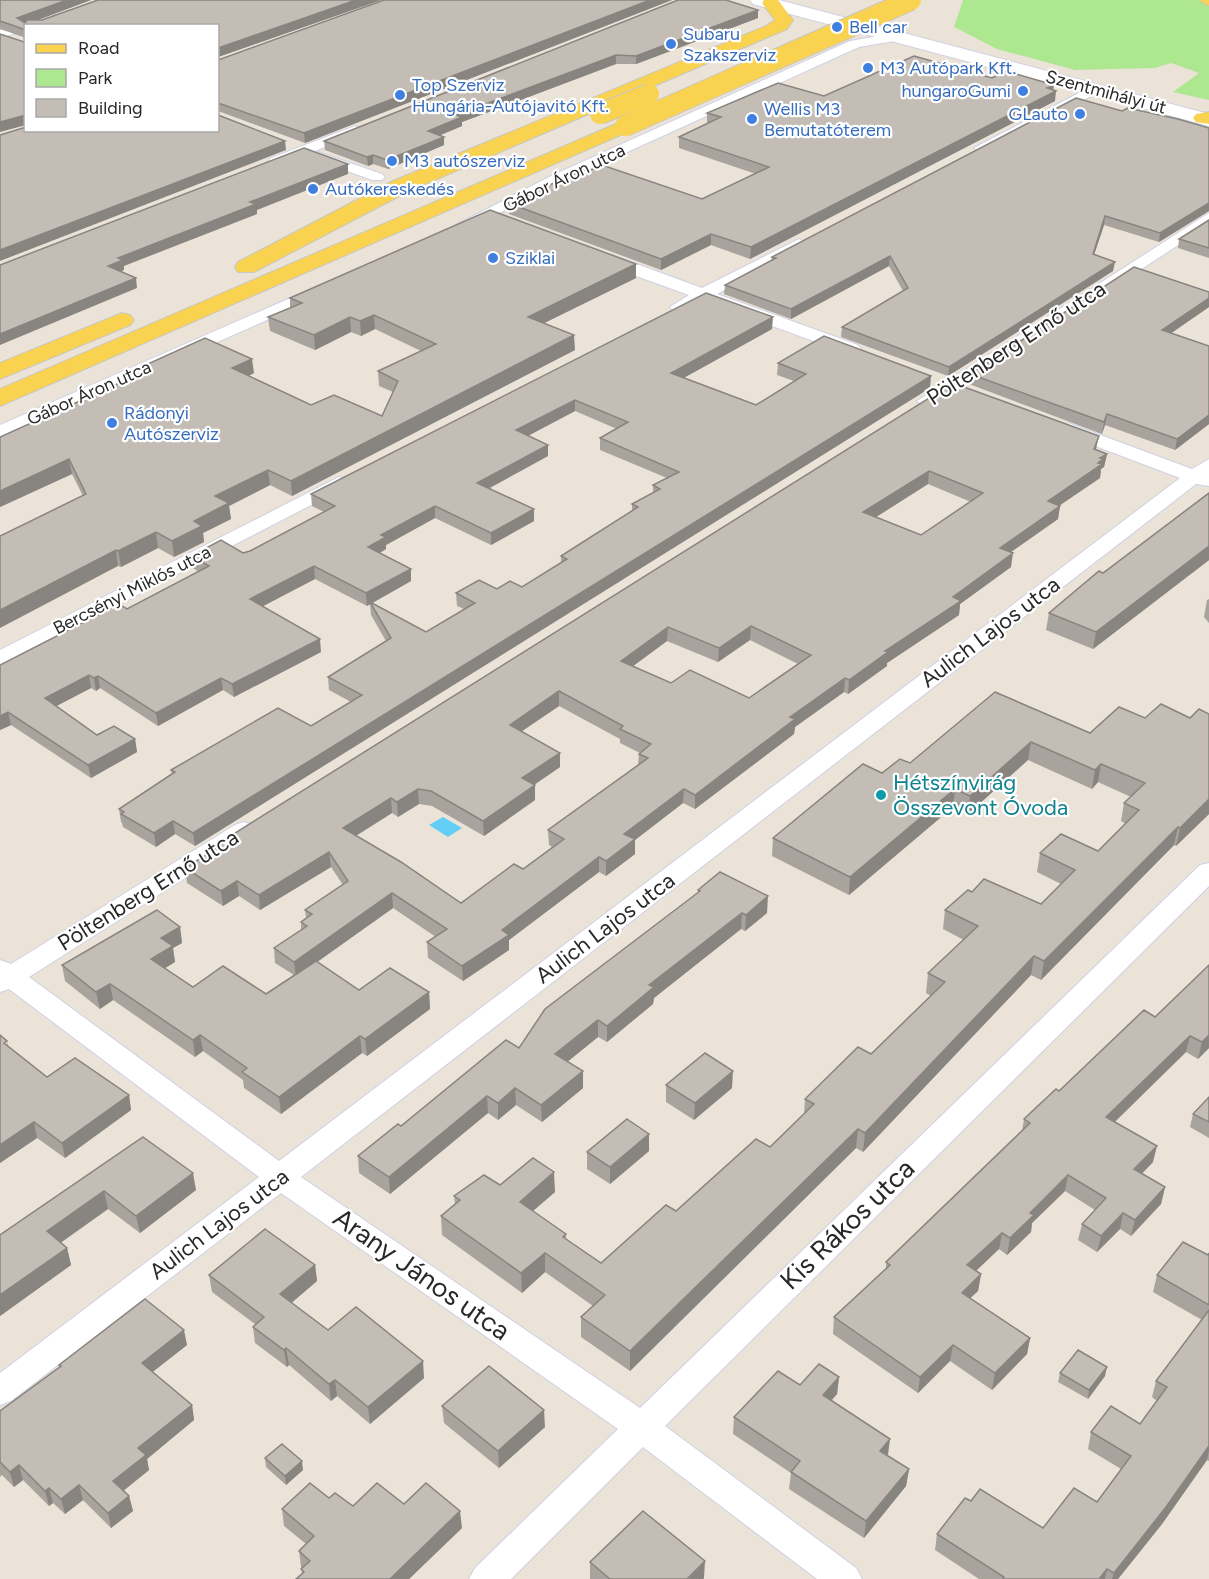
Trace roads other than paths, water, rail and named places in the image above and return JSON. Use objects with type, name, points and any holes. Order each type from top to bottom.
[{"type":"main road","points":[[170,300],[868,0]]},
{"type":"main road","points":[[0,398],[911,0]]},
{"type":"main road","points":[[246,267],[402,186],[772,30],[781,25],[784,20],[779,10],[765,2]]},
{"type":"main road","name":"Szentmihályi út","points":[[765,2],[901,36],[1207,119]]},
{"type":"main road","points":[[272,280],[556,179]]},
{"type":"main road","points":[[0,372],[148,309]]},
{"type":"street","points":[[0,35],[24,27]]},
{"type":"street","points":[[0,35],[17,42]]},
{"type":"street","name":"Gábor Áron utca","points":[[445,234],[489,215],[556,179],[855,44],[901,36]]},
{"type":"street","points":[[967,156],[1094,89]]},
{"type":"street","points":[[261,167],[370,124]]},
{"type":"street","points":[[282,142],[377,177]]},
{"type":"street","points":[[489,215],[510,223]]},
{"type":"street","name":"Pöltenberg Ernő utca","points":[[911,410],[1209,218]]},
{"type":"street","points":[[660,317],[819,234]]},
{"type":"street","points":[[585,251],[865,354]]},
{"type":"street","name":"Gábor Áron utca","points":[[0,432],[337,282]]},
{"type":"street","points":[[930,377],[973,393]]},
{"type":"street","points":[[1050,422],[1204,474]]},
{"type":"street","name":"Aulich Lajos utca","points":[[0,1391],[1204,474]]},
{"type":"street","name":"Bercsényi Miklós utca","points":[[0,659],[351,477]]},
{"type":"street","name":"Pöltenberg Ernő utca","points":[[3,976],[263,817]]},
{"type":"street","name":"Kis Rákos utca","points":[[487,1579],[640,1426],[1209,871]]},
{"type":"street","name":"Arany János utca","points":[[3,976],[280,1177],[640,1426],[844,1579]]},
{"type":"water","points":[[443,817],[462,828],[448,837],[429,825]]},
{"type":"place","name":"Bell car","points":[[837,27]]},
{"type":"place","name":"Subaru Szakszerviz","points":[[671,44]]},
{"type":"place","name":"M3 Autópark Kft.","points":[[868,68]]},
{"type":"place","name":"hungaroGumi","points":[[1023,91]]},
{"type":"place","name":"Top Szerviz Hungária-Autójavitó Kft.","points":[[400,95]]},
{"type":"place","name":"GLauto","points":[[1080,114]]},
{"type":"place","name":"Wellis M3 Bemutatóterem","points":[[752,119]]},
{"type":"place","name":"M3 autószerviz","points":[[392,161]]},
{"type":"place","name":"Autókereskedés","points":[[313,189]]},
{"type":"place","name":"Sziklai","points":[[493,258]]},
{"type":"place","name":"Rádonyi Autószerviz","points":[[112,423]]},
{"type":"place","name":"Hétszínvirág Összevont Óvoda","points":[[881,795]]}]
